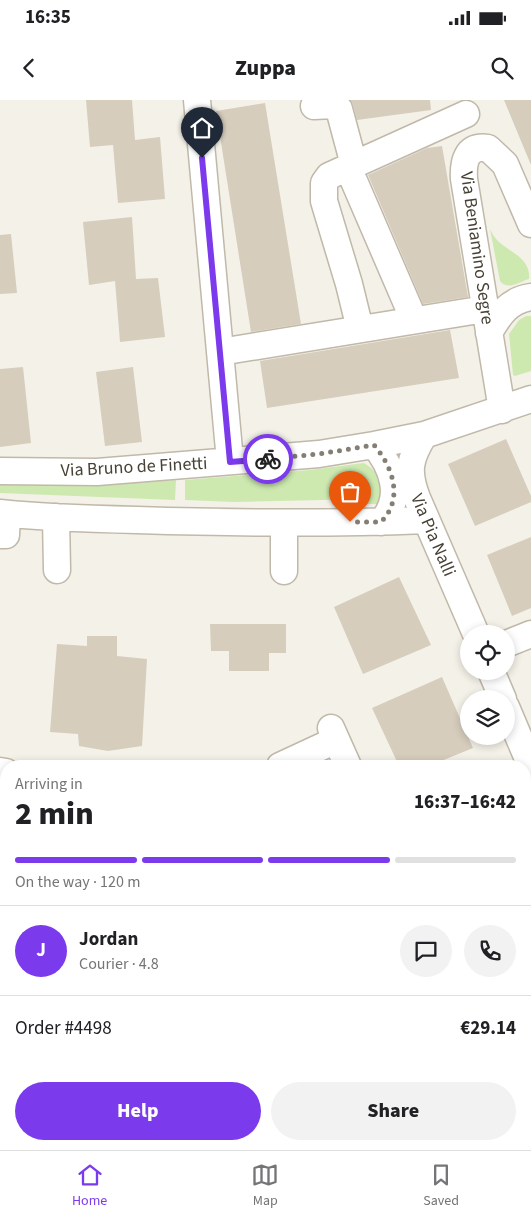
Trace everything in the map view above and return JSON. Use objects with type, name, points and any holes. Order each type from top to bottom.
[{"type":"street","points":[[197,100],[230,462]]},
{"type":"street","points":[[314,106],[333,105],[339,109],[354,173],[414,320]]},
{"type":"street","points":[[360,329],[349,284],[324,201],[324,183],[329,176],[354,173],[466,114]]},
{"type":"street","name":"Via Beniamino Segre","points":[[502,410],[464,179],[464,163],[470,152],[478,148],[488,148],[505,164],[531,224]]},
{"type":"street","name":"Via Beniamino Segre","points":[[487,321],[496,321],[510,305],[521,299],[531,297]]},
{"type":"street","points":[[220,352],[414,320],[487,321]]},
{"type":"street","name":"Via Bruno de Finetti","points":[[0,471],[97,472],[319,454],[424,435],[531,399]]},
{"type":"street","name":"Via Pia Nalli","points":[[424,435],[413,455],[410,470],[413,488],[472,625]]},
{"type":"street","points":[[374,445],[388,465],[394,487],[391,509],[381,522]]},
{"type":"street","points":[[2,521],[56,517],[186,522],[284,523],[426,520]]},
{"type":"street","points":[[56,517],[57,570]]},
{"type":"street","points":[[284,523],[284,572]]},
{"type":"street","points":[[515,640],[531,634]]},
{"type":"street","points":[[515,728],[528,760]]},
{"type":"street","points":[[290,760],[334,734],[345,760]]},
{"type":"green space","points":[[490,229],[497,240],[523,260],[529,272],[529,279],[510,286],[500,281]]},
{"type":"green space","points":[[526,316],[531,316],[531,371],[515,376],[513,375],[509,334],[519,320]]},
{"type":"green space","points":[[364,463],[373,470],[377,478],[380,497],[377,504],[367,504],[366,499],[234,502],[185,500],[185,480],[310,470]]},
{"type":"green space","points":[[0,480],[63,481],[66,486],[176,480],[175,500],[0,493]]},
{"type":"building","points":[[86,100],[132,100],[135,140],[160,137],[165,199],[118,203],[113,145],[90,147]]},
{"type":"building","points":[[350,100],[430,100],[431,110],[357,120]]},
{"type":"building","points":[[504,100],[531,100],[531,165]]},
{"type":"building","points":[[265,103],[301,324],[251,332],[216,111]]},
{"type":"building","points":[[442,146],[468,297],[423,304],[368,175],[427,148]]},
{"type":"building","points":[[132,217],[136,279],[158,278],[165,337],[120,342],[115,281],[89,285],[83,222]]},
{"type":"building","points":[[11,234],[17,293],[0,294],[0,235]]},
{"type":"building","points":[[450,330],[459,378],[267,408],[260,361]]},
{"type":"building","points":[[23,367],[31,443],[0,447],[0,369]]},
{"type":"building","points":[[133,367],[142,442],[105,446],[96,372]]},
{"type":"building","points":[[506,439],[531,496],[531,502],[475,526],[448,464]]},
{"type":"building","points":[[531,537],[531,608],[512,616],[487,555]]},
{"type":"building","points":[[399,577],[431,645],[363,674],[334,607]]},
{"type":"building","points":[[210,624],[286,624],[286,653],[269,653],[269,671],[229,671],[229,651],[211,651]]},
{"type":"building","points":[[87,636],[117,636],[117,656],[147,659],[142,746],[108,751],[79,746],[78,734],[50,732],[57,644],[87,646]]},
{"type":"building","points":[[442,677],[460,718],[460,745],[472,745],[473,748],[444,760],[396,760],[372,708]]},
{"type":"way so far","points":[[268,459],[319,454],[374,445],[388,465],[394,487],[393,503],[387,516],[381,522],[350,522]]},
{"type":"route","points":[[202,158],[230,462],[268,459]]}]
